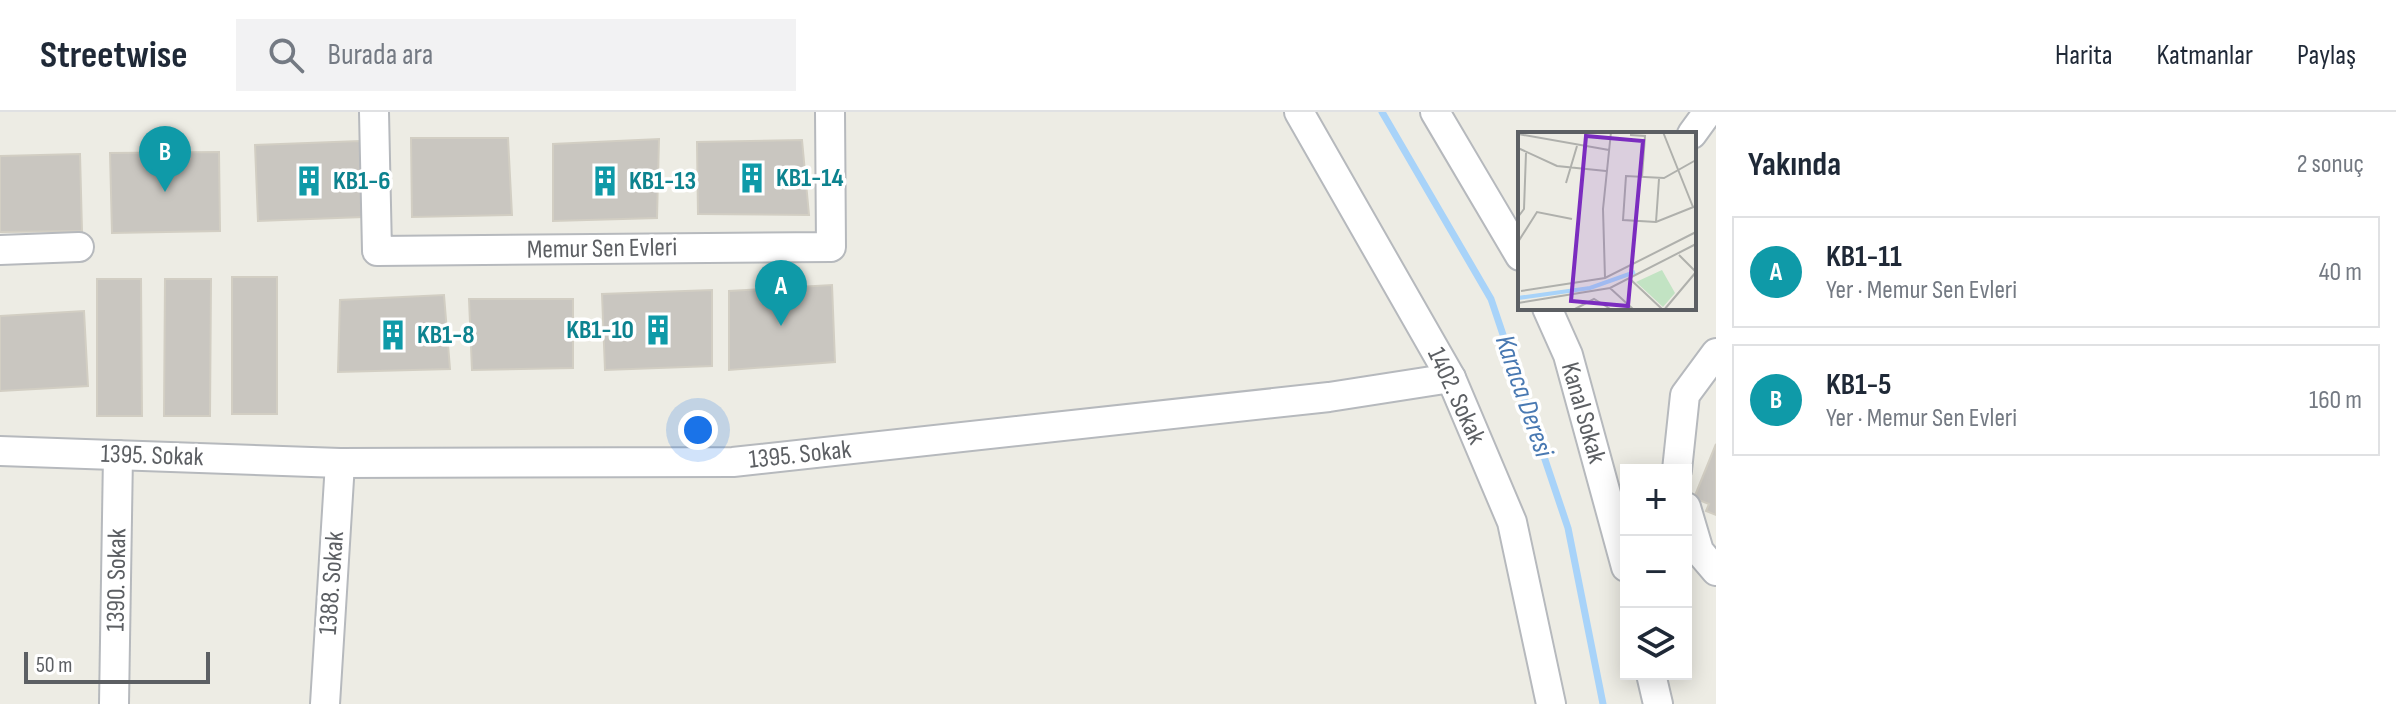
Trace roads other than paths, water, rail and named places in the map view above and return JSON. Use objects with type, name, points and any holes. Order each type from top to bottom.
[{"type":"street","name":"Memur Sen Evleri","points":[[374,112],[377,251],[831,247],[830,112]]},
{"type":"street","name":"1402. Sokak","points":[[1299,112],[1451,378],[1512,522],[1551,704]]},
{"type":"street","points":[[1693,132],[1708,112]]},
{"type":"street","points":[[1439,114],[1518,252]]},
{"type":"street","points":[[0,250],[79,247]]},
{"type":"street","name":"Kanal Sokak","points":[[1553,311],[1620,543]]},
{"type":"street","points":[[1678,464],[1685,395],[1716,353]]},
{"type":"street","name":"1395. Sokak","points":[[0,451],[340,463],[733,462],[1329,397],[1451,378]]},
{"type":"street","name":"1390. Sokak","points":[[114,704],[118,455]]},
{"type":"street","name":"1388. Sokak","points":[[325,704],[340,463]]},
{"type":"street","points":[[1692,529],[1700,558]]},
{"type":"street","points":[[1652,680],[1658,704]]},
{"type":"waterway","name":"Karaca Deresi","points":[[1382,112],[1491,299],[1568,528],[1603,704]]},
{"type":"place","name":"KB1-14","points":[[752,178]]},
{"type":"place","name":"KB1-6","points":[[309,181]]},
{"type":"place","name":"KB1-13","points":[[605,181]]},
{"type":"place","name":"KB1-5","points":[[165,192]]},
{"type":"place","name":"KB1-11","points":[[781,326]]},
{"type":"place","name":"KB1-10","points":[[658,330]]},
{"type":"place","name":"KB1-8","points":[[393,335]]}]
